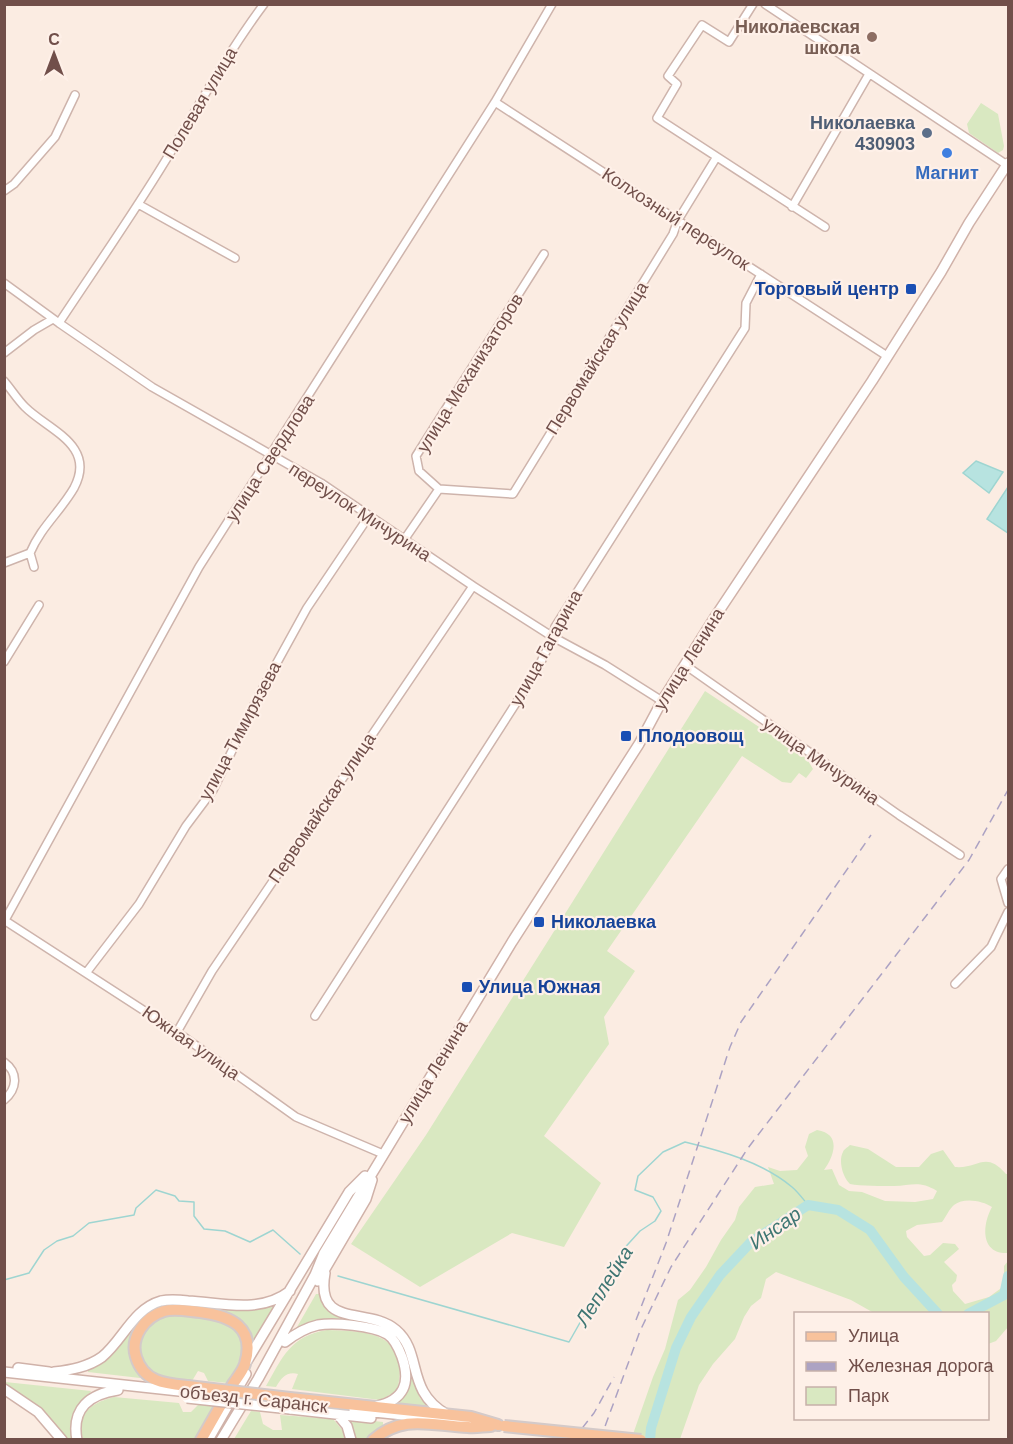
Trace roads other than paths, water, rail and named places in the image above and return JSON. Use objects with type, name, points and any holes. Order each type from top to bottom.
[{"type":"main road","name":"улица Ленина","points":[[324,1253],[512,942],[639,744],[684,665],[887,356],[1008,164]]},
{"type":"main road","points":[[228,1440],[366,1199],[377,1163]]},
{"type":"main road","points":[[201,1440],[349,1192],[377,1163]]},
{"type":"main road","points":[[208,1440],[308,1272],[324,1253]]},
{"type":"main road","points":[[221,1440],[258,1379],[315,1275],[324,1253]]},
{"type":"main road","points":[[327,1266],[324,1288],[328,1304],[340,1313],[383,1322],[401,1335],[426,1398],[446,1414]]},
{"type":"main road","points":[[54,1372],[74,1370],[96,1361],[110,1350],[141,1313],[161,1301],[184,1300],[255,1305],[274,1301],[290,1291]]},
{"type":"main road","points":[[161,1384],[144,1371],[135,1353],[135,1342],[143,1324],[152,1316],[164,1311],[218,1314],[231,1319],[238,1324],[246,1340],[245,1365]]},
{"type":"main road","points":[[285,1342],[300,1332],[319,1325],[358,1327],[378,1330],[388,1335],[399,1350],[406,1380],[398,1398],[376,1407]]},
{"type":"main road","points":[[4,1367],[161,1384],[188,1392]]},
{"type":"main road","name":"объезд г. Саранск","points":[[4,1372],[188,1392]]},
{"type":"main road","points":[[4,1378],[118,1390],[188,1392],[290,1403],[376,1407],[471,1417],[501,1426]]},
{"type":"main road","points":[[4,1389],[38,1412],[62,1440]]},
{"type":"main road","points":[[77,1440],[76,1422],[78,1413],[84,1405],[93,1397],[104,1392],[118,1390]]},
{"type":"main road","points":[[290,1403],[338,1415],[469,1428],[501,1426],[641,1440]]},
{"type":"main road","name":"объезд г. Саранск","points":[[290,1403],[501,1426]]},
{"type":"main road","points":[[338,1415],[348,1426],[351,1440]]},
{"type":"main road","points":[[374,1440],[391,1428],[413,1422]]},
{"type":"street","name":"Полевая улица","points":[[56,321],[138,204],[243,32],[264,4]]},
{"type":"street","name":"улица Свердлова","points":[[5,920],[199,567],[495,102],[552,4]]},
{"type":"street","points":[[753,4],[729,42],[702,26],[668,76],[677,84],[657,118],[825,227]]},
{"type":"street","points":[[765,4],[1008,164]]},
{"type":"street","points":[[792,207],[869,74]]},
{"type":"street","points":[[4,191],[14,184],[55,137],[75,95]]},
{"type":"street","name":"Колхозный переулок","points":[[495,102],[887,356]]},
{"type":"street","name":"Первомайская улица","points":[[440,489],[513,494],[674,234],[678,220],[716,158]]},
{"type":"street","points":[[138,204],[235,258]]},
{"type":"street","name":"улица Механизаторов","points":[[440,489],[419,471],[416,456],[544,254]]},
{"type":"street","name":"улица Гагарина","points":[[315,1016],[536,672],[553,637],[555,627],[745,328],[746,303],[761,274]]},
{"type":"street","points":[[4,283],[56,321]]},
{"type":"street","points":[[4,353],[34,330],[56,321]]},
{"type":"street","name":"переулок Мичурина","points":[[56,321],[152,387],[321,483],[473,586],[553,637],[605,665],[662,701]]},
{"type":"street","points":[[4,381],[25,407],[74,447],[80,462],[79,476],[74,487],[41,530],[30,553],[34,567]]},
{"type":"street","points":[[404,540],[440,489]]},
{"type":"street","name":"улица Тимирязева","points":[[86,973],[139,904],[186,826],[213,790],[258,697],[307,608],[369,516]]},
{"type":"street","points":[[4,563],[30,553]]},
{"type":"street","name":"Первомайская улица","points":[[177,1032],[212,971],[473,586]]},
{"type":"street","points":[[4,662],[39,604]]},
{"type":"street","name":"улица Мичурина","points":[[684,665],[960,855]]},
{"type":"street","points":[[1008,869],[1001,879],[1008,903]]},
{"type":"street","points":[[955,984],[991,947],[1008,912]]},
{"type":"street","name":"Южная улица","points":[[5,920],[177,1032],[296,1117],[383,1154]]},
{"type":"street","points":[[4,1100],[14,1089],[16,1081],[7,1064]]},
{"type":"water","points":[[976,461],[1003,472],[989,493],[963,473]]},
{"type":"water","points":[[1008,487],[1008,533],[987,519]]},
{"type":"waterway","name":"Леплейка","points":[[338,1276],[569,1342],[619,1254],[640,1231],[655,1221],[661,1211],[653,1197],[635,1190],[638,1176],[663,1152],[685,1142],[741,1158],[780,1178],[808,1205]]},
{"type":"waterway","name":"Леплейка","points":[[4,1280],[29,1273],[44,1250],[57,1241],[73,1236],[89,1223],[134,1215],[136,1208],[156,1190],[175,1196],[179,1201],[194,1202],[194,1216],[204,1229],[225,1231],[250,1242],[273,1230],[300,1254]]},
{"type":"waterway","name":"Инсар","points":[[650,1440],[651,1428],[676,1348],[691,1317],[720,1275],[751,1242],[808,1205],[838,1210],[870,1230],[904,1277],[936,1312]]},
{"type":"waterway","name":"Инсар","points":[[972,1312],[1004,1295],[1008,1276]]},
{"type":"railway","points":[[600,1440],[640,1331],[671,1267],[748,1148],[969,860],[1008,790]]},
{"type":"railway","points":[[636,1320],[666,1243],[730,1047],[741,1022],[871,835]]},
{"type":"railway","points":[[573,1440],[594,1413],[614,1377]]},
{"type":"place","name":"Николаевская школа","points":[[872,37]]},
{"type":"place","name":"Николаевка 430903","points":[[927,133]]},
{"type":"place","name":"Магнит","points":[[947,153]]},
{"type":"place","name":"Торговый центр","points":[[911,289]]},
{"type":"place","name":"Плодоовощ","points":[[626,736]]},
{"type":"place","name":"Николаевка","points":[[539,922]]},
{"type":"place","name":"Улица Южная","points":[[467,987]]}]
